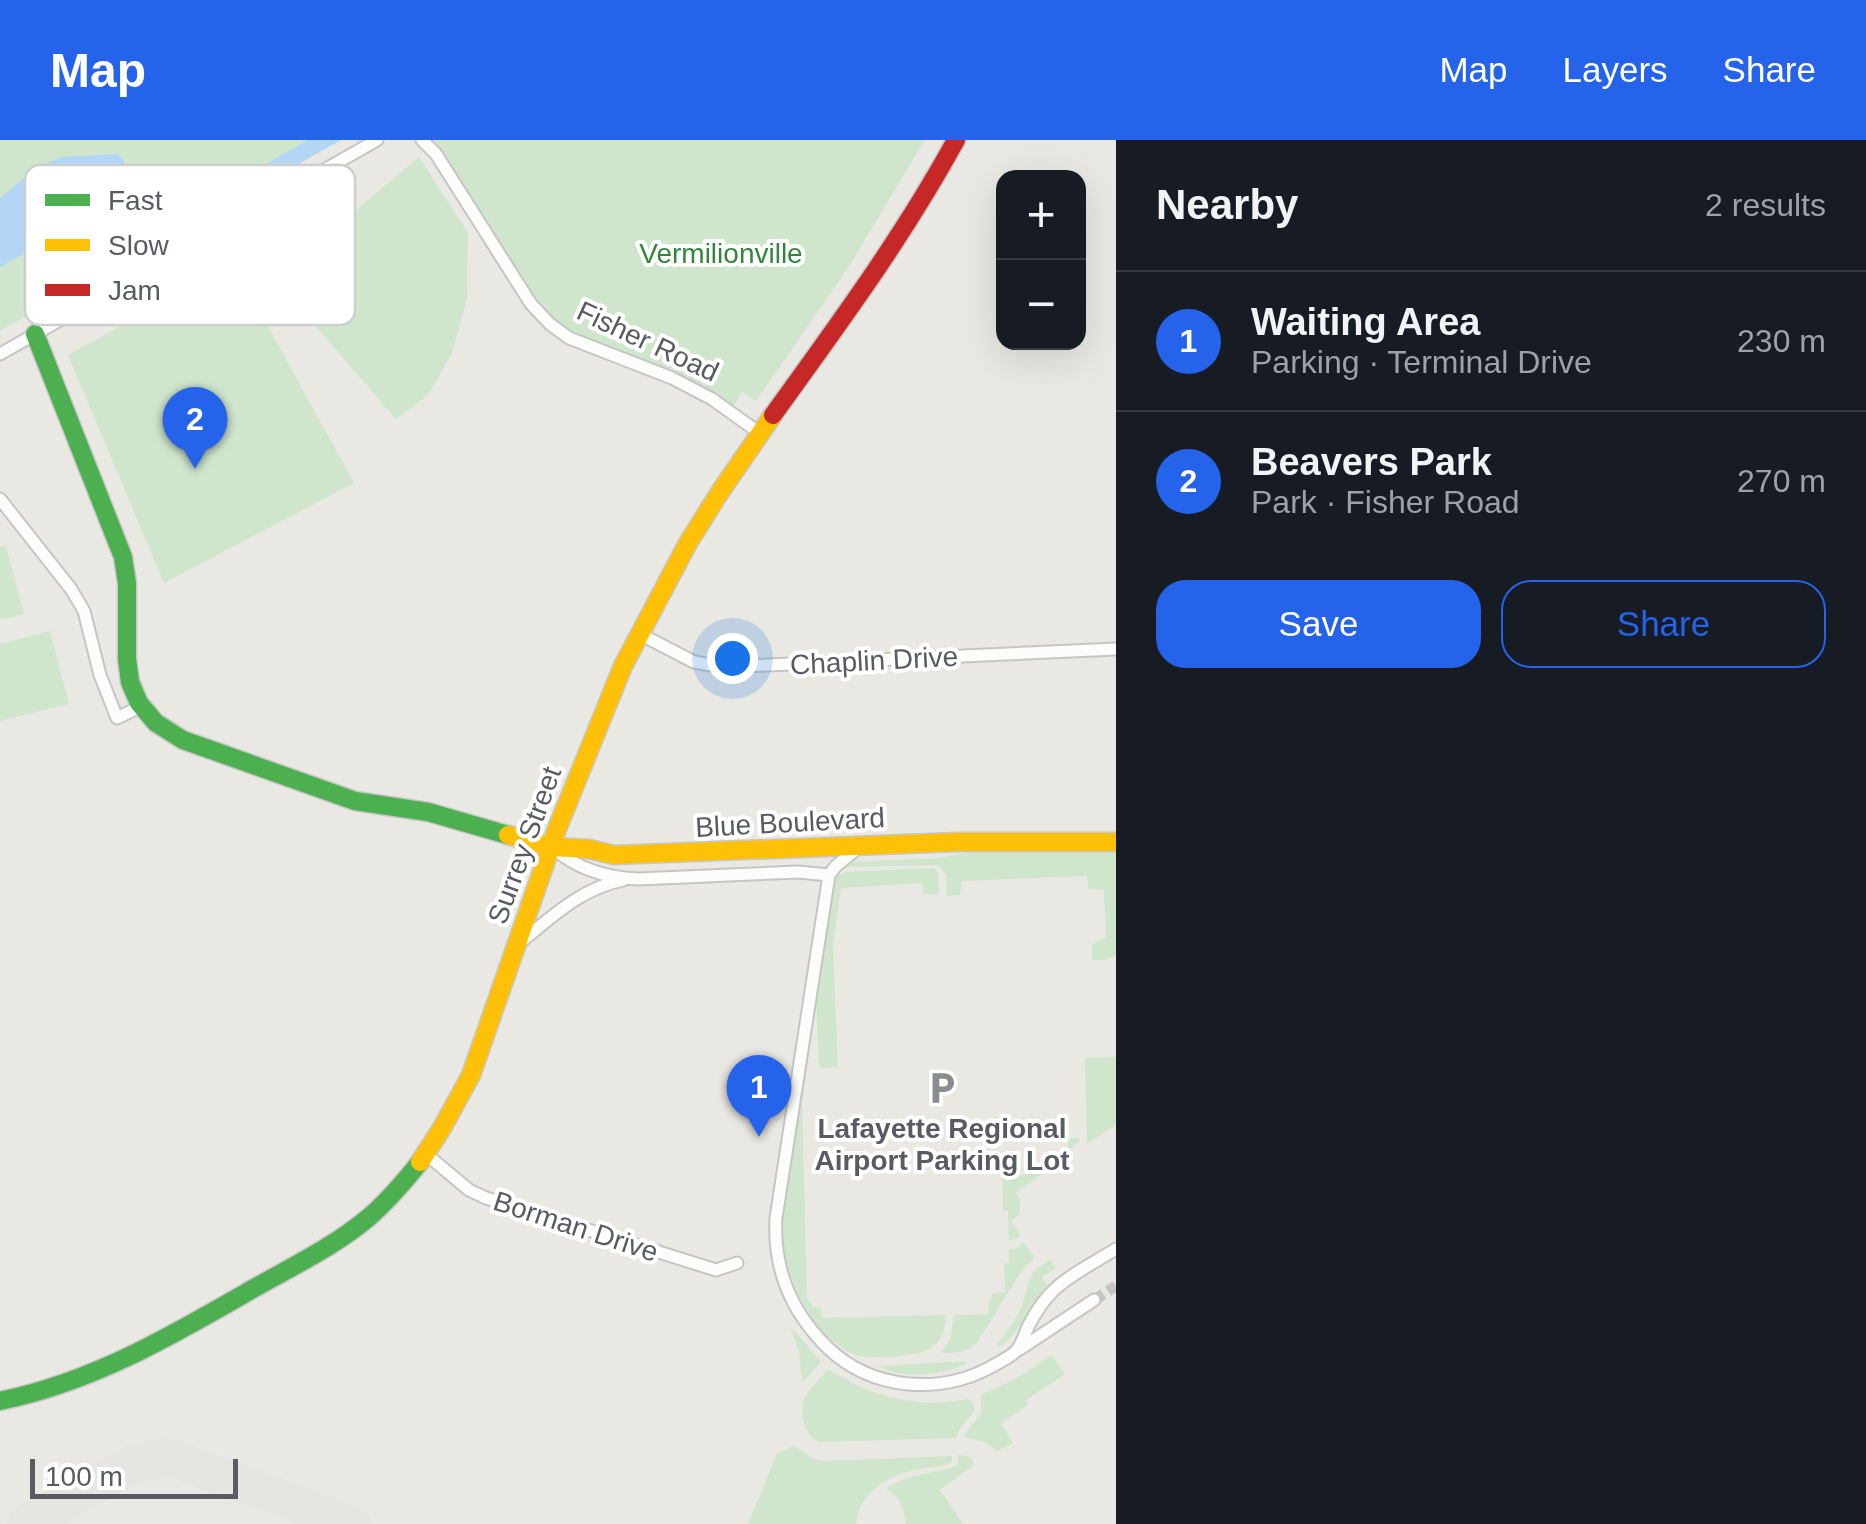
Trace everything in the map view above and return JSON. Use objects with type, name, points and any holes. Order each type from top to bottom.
[{"type":"street","points":[[333,165],[377,140]]},
{"type":"street","name":"Fisher Road","points":[[422,140],[436,154],[530,304],[550,324],[569,338],[672,378],[712,399],[761,434]]},
{"type":"street","name":"Surrey Street","points":[[0,1401],[50,1391],[94,1375],[314,1253],[380,1207],[426,1154],[471,1075],[552,848],[616,682],[640,634],[719,494],[924,200],[956,140]]},
{"type":"street","points":[[0,354],[51,325]]},
{"type":"street","points":[[35,334],[123,557],[128,590],[127,668],[131,686],[158,726],[183,740],[355,801],[428,812],[552,848]]},
{"type":"street","points":[[0,499],[71,589],[84,612],[100,674],[117,718],[142,706]]},
{"type":"street","name":"Chaplin Drive","points":[[640,634],[694,662],[722,667],[1116,650]]},
{"type":"street","name":"Blue Boulevard","points":[[552,848],[628,856],[1030,840],[1116,842]]},
{"type":"street","points":[[860,846],[829,876],[776,1218],[782,1282],[803,1321],[854,1368],[878,1378],[920,1385],[959,1381],[982,1372],[1094,1300]]},
{"type":"street","name":"Blue Boulevard","points":[[552,848],[580,867],[630,879],[798,872],[829,876]]},
{"type":"street","name":"Blue Boulevard","points":[[518,945],[579,896],[630,879]]},
{"type":"street","name":"Borman Drive","points":[[426,1154],[469,1190],[486,1198],[716,1270],[737,1263]]},
{"type":"street","points":[[1016,1351],[1031,1321],[1054,1290],[1116,1249]]},
{"type":"green space","points":[[0,140],[316,140],[296,148],[273,165],[25,165],[25,317],[0,331]]},
{"type":"green space","name":"Vermilionville","points":[[431,140],[925,140],[846,271],[756,401],[742,392],[732,409],[679,375],[593,343],[562,324],[498,250]]},
{"type":"green space","points":[[419,157],[468,233],[467,299],[452,353],[428,395],[396,419],[314,325],[355,325],[355,211]]},
{"type":"green space","points":[[123,325],[267,325],[354,483],[164,583],[68,355]]},
{"type":"green space","points":[[6,546],[24,614],[0,620],[0,547]]},
{"type":"green space","points":[[50,631],[69,704],[0,721],[0,644]]},
{"type":"green space","points":[[984,849],[1116,853],[1116,955],[1092,960],[1092,944],[1106,938],[1104,890],[1088,889],[1087,876],[962,881],[960,895],[947,896],[946,875],[939,865],[849,867],[838,871],[852,862],[940,858]]},
{"type":"green space","points":[[934,868],[938,872],[939,895],[924,894],[922,883],[841,888],[833,947],[838,1067],[822,1068],[816,1000],[834,877],[847,872]]},
{"type":"green space","points":[[1116,1057],[1116,1125],[1087,1144],[1085,1058]]},
{"type":"green space","points":[[806,1076],[802,1103],[807,1298],[813,1307],[821,1308],[823,1318],[946,1315],[941,1338],[927,1350],[886,1357],[853,1354],[825,1334],[799,1295],[784,1252],[782,1221]]},
{"type":"green space","points":[[1068,1138],[1079,1138],[1079,1142],[1059,1156],[1062,1161],[1016,1192],[1020,1214],[1011,1221],[1021,1236],[1009,1241],[1002,1176],[1024,1175],[1068,1146]]},
{"type":"green space","points":[[1024,1243],[1035,1258],[1023,1269],[978,1341],[966,1350],[940,1353],[950,1339],[954,1315],[989,1314],[993,1293],[1005,1292],[1004,1264],[1009,1263],[1009,1249]]},
{"type":"green space","points":[[1050,1260],[1056,1268],[1042,1277],[1048,1287],[1009,1340],[999,1347],[997,1344],[1021,1308],[1032,1275]]},
{"type":"green space","points":[[790,1326],[821,1362],[804,1381],[799,1352]]},
{"type":"green space","points":[[1052,1355],[1065,1374],[1026,1400],[1028,1405],[1001,1423],[1013,1443],[997,1451],[985,1442],[963,1437],[981,1413],[981,1395]]},
{"type":"green space","points":[[965,1361],[966,1364],[955,1368],[922,1374],[899,1373],[878,1366]]},
{"type":"green space","points":[[828,1369],[861,1387],[895,1398],[931,1402],[968,1399],[974,1412],[956,1438],[819,1442],[806,1428],[803,1403]]},
{"type":"green space","points":[[794,1446],[825,1461],[952,1456],[952,1462],[887,1480],[863,1503],[856,1524],[748,1524],[777,1454]]},
{"type":"green space","points":[[958,1455],[971,1457],[974,1465],[940,1490],[963,1524],[906,1524],[901,1504],[886,1489],[903,1479],[958,1465]]},
{"type":"water","points":[[308,140],[341,140],[297,165],[264,165]]},
{"type":"water","points":[[118,154],[125,165],[43,165],[62,157]]},
{"type":"water","points":[[25,178],[25,253],[0,267],[0,198]]},
{"type":"taxiway","points":[[26,1524],[134,1463],[164,1458],[352,1524]]},
{"type":"tunnel","points":[[1094,1300],[1116,1286]]},
{"type":"traffic: fast","points":[[35,334],[123,557],[130,682],[139,703],[156,723],[183,740],[355,801],[428,812],[508,835]]},
{"type":"traffic: fast","points":[[0,1401],[65,1383],[126,1358],[308,1259],[368,1218],[420,1162]]},
{"type":"traffic: slow","points":[[420,1162],[471,1075],[557,829],[623,666],[688,543],[773,415]]},
{"type":"traffic: slow","points":[[508,835],[552,847],[614,855],[957,842],[1116,842]]},
{"type":"traffic: jam","points":[[773,415],[892,246],[956,140]]},
{"type":"place","name":"Beavers Park","points":[[195,469]]},
{"type":"place","name":"Lafayette Regional Airport Parking Lot","points":[[942,1088]]},
{"type":"place","name":"Waiting Area","points":[[759,1137]]}]
